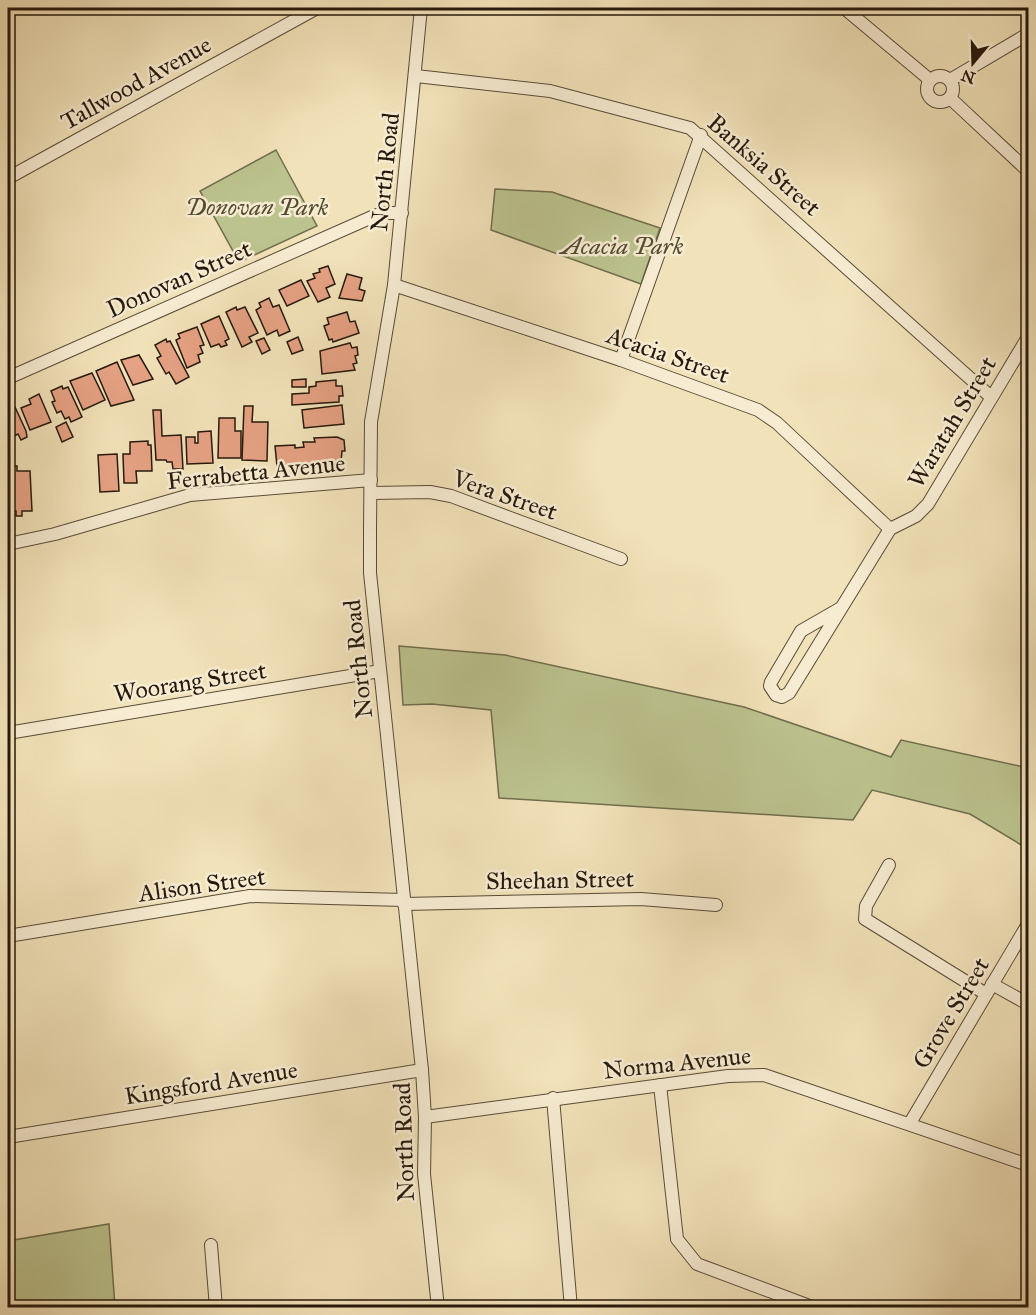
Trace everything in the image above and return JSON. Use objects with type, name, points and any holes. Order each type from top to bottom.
[{"type":"street","name":"Tallwood Avenue","points":[[8,178],[317,8]]},
{"type":"street","name":"North Road","points":[[421,8],[394,285],[371,422],[370,573],[422,1070],[425,1117],[424,1174],[438,1308]]},
{"type":"street","points":[[844,8],[930,80]]},
{"type":"street","points":[[950,80],[1029,34]]},
{"type":"street","name":"Banksia Street","points":[[416,76],[550,91],[690,128],[701,135],[991,398]]},
{"type":"street","points":[[940,76],[950,80],[954,89],[950,98],[941,102],[931,99],[927,89],[930,80],[940,76]]},
{"type":"street","points":[[950,98],[1029,171]]},
{"type":"street","points":[[621,360],[701,135]]},
{"type":"street","name":"Donovan Street","points":[[8,378],[372,217],[382,213],[402,213]]},
{"type":"street","name":"Acacia Street","points":[[394,285],[621,360],[758,410],[777,423],[890,530]]},
{"type":"street","name":"Waratah Street","points":[[841,608],[801,631],[771,682],[770,687],[776,695],[782,697],[789,693],[890,530],[916,516],[927,504],[1029,337]]},
{"type":"street","name":"Ferrabetta Avenue","points":[[8,544],[55,534],[190,495],[371,486]]},
{"type":"street","name":"Vera Street","points":[[371,486],[451,496],[621,559]]},
{"type":"street","name":"Woorang Street","points":[[8,733],[380,671]]},
{"type":"street","points":[[890,865],[866,906],[865,919],[989,989],[1029,1004]]},
{"type":"street","name":"Alison Street","points":[[8,936],[250,896],[404,902]]},
{"type":"street","name":"Sheehan Street","points":[[404,902],[641,899],[716,905]]},
{"type":"street","name":"Grove Street","points":[[910,1123],[1029,924]]},
{"type":"street","name":"Kingsford Avenue","points":[[8,1137],[422,1070]]},
{"type":"street","name":"Norma Avenue","points":[[425,1117],[728,1076],[764,1075],[1029,1165]]},
{"type":"street","points":[[660,1085],[677,1239],[697,1264],[815,1308]]},
{"type":"street","points":[[553,1098],[571,1308]]},
{"type":"street","points":[[211,1245],[216,1308]]},
{"type":"green space","name":"Donovan Park","points":[[276,150],[317,226],[239,262],[200,191]]},
{"type":"green space","name":"Acacia Park","points":[[495,189],[552,192],[660,228],[641,284],[491,230]]},
{"type":"green space","points":[[399,646],[505,655],[744,707],[891,757],[901,740],[1028,768],[1028,849],[970,814],[872,790],[853,820],[499,798],[491,710],[432,704],[403,705]]},
{"type":"green space","points":[[109,1224],[115,1307],[8,1307],[8,1241]]},
{"type":"building","points":[[328,266],[335,284],[326,288],[330,297],[318,302],[307,281],[315,278],[313,274],[320,272],[319,269]]},
{"type":"building","points":[[347,274],[362,278],[359,289],[365,291],[362,301],[339,298]]},
{"type":"building","points":[[301,280],[309,296],[287,306],[279,290]]},
{"type":"building","points":[[269,298],[273,307],[279,305],[290,331],[279,336],[277,330],[267,335],[256,310],[261,307],[259,303]]},
{"type":"building","points":[[236,307],[237,310],[245,307],[258,333],[249,337],[252,342],[242,347],[226,312]]},
{"type":"building","points":[[347,312],[350,322],[355,321],[359,333],[333,342],[332,339],[329,340],[324,326],[329,324],[327,318]]},
{"type":"building","points":[[219,316],[229,339],[225,341],[227,345],[221,347],[219,344],[211,347],[201,324]]},
{"type":"building","points":[[197,327],[204,345],[200,346],[203,353],[198,355],[200,362],[187,368],[176,340],[180,338],[178,334]]},
{"type":"building","points":[[298,337],[303,350],[292,354],[287,342]]},
{"type":"building","points":[[264,338],[270,350],[262,354],[256,341]]},
{"type":"building","points":[[166,339],[167,342],[170,341],[189,377],[176,384],[169,372],[166,374],[157,358],[161,356],[155,345]]},
{"type":"building","points":[[350,343],[352,348],[357,347],[358,355],[355,356],[357,363],[353,364],[355,370],[322,374],[320,351]]},
{"type":"building","points":[[139,355],[153,379],[133,385],[121,360]]},
{"type":"building","points":[[117,362],[134,400],[111,406],[96,371]]},
{"type":"building","points":[[92,373],[105,400],[83,410],[70,381]]},
{"type":"building","points":[[306,379],[306,387],[292,387],[292,380]]},
{"type":"building","points":[[336,380],[336,386],[342,386],[343,396],[339,396],[339,402],[292,405],[292,394],[309,393],[309,387],[316,386],[316,382]]},
{"type":"building","points":[[62,386],[63,389],[68,387],[82,417],[71,422],[69,417],[65,419],[61,411],[57,413],[52,402],[55,401],[51,391]]},
{"type":"building","points":[[39,394],[51,422],[30,430],[21,408],[31,404],[29,399]]},
{"type":"building","points":[[342,405],[344,424],[304,428],[302,410]]},
{"type":"building","points":[[244,406],[253,406],[252,422],[268,422],[267,461],[242,460]]},
{"type":"building","points":[[15,407],[26,431],[27,437],[21,440],[18,434],[8,439],[8,410]]},
{"type":"building","points":[[153,410],[161,410],[162,436],[181,435],[183,469],[173,469],[172,462],[166,460],[156,460]]},
{"type":"building","points":[[219,418],[235,418],[235,431],[241,431],[241,458],[218,458]]},
{"type":"building","points":[[66,422],[73,437],[62,442],[56,427]]},
{"type":"building","points":[[211,431],[213,463],[187,464],[186,437],[195,437],[195,443],[198,443],[198,432]]},
{"type":"building","points":[[337,437],[344,440],[345,451],[342,451],[341,462],[306,465],[306,470],[294,471],[294,465],[277,466],[275,446],[304,447],[303,442],[315,442],[314,438]]},
{"type":"building","points":[[148,441],[148,445],[151,445],[152,471],[136,471],[137,483],[124,483],[123,454],[130,454],[130,442]]},
{"type":"building","points":[[117,454],[119,491],[100,492],[98,455]]},
{"type":"building","points":[[8,466],[17,466],[17,471],[30,471],[32,511],[22,511],[22,516],[16,516],[16,511],[8,512]]}]
